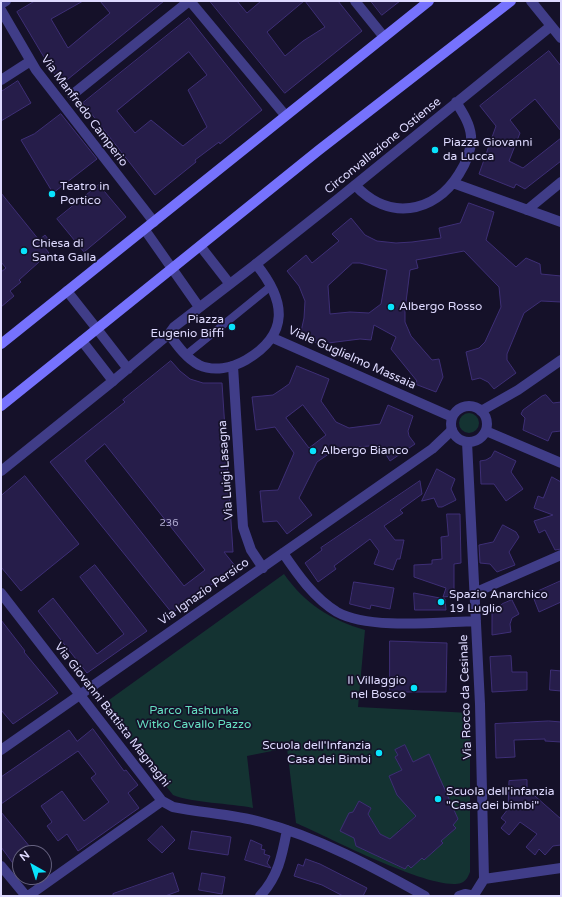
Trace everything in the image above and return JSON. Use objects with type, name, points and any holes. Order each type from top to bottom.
[{"type":"main road","points":[[1,344],[429,1]]},
{"type":"main road","points":[[1,406],[325,146],[511,1]]},
{"type":"street","points":[[1,4],[6,1]]},
{"type":"street","points":[[72,95],[190,1],[285,115]]},
{"type":"street","points":[[355,1],[384,37]]},
{"type":"street","points":[[531,1],[561,38]]},
{"type":"street","name":"Via Manfredo Camperio","points":[[1,10],[29,62],[154,222]]},
{"type":"street","name":"Circonvallazione Ostiense","points":[[1,471],[113,381],[199,307],[355,186],[456,102],[551,26]]},
{"type":"street","points":[[1,80],[29,62]]},
{"type":"street","points":[[355,186],[373,200],[391,207],[409,208],[425,204],[435,199],[454,183],[465,164],[471,143],[468,124],[456,102]]},
{"type":"street","points":[[527,210],[561,182]]},
{"type":"street","points":[[454,183],[561,222]]},
{"type":"street","points":[[144,230],[199,307]]},
{"type":"street","points":[[201,247],[229,283]]},
{"type":"street","points":[[169,334],[186,355],[194,362],[206,367],[216,369],[233,366],[257,353],[273,338],[278,317],[278,303],[271,286],[256,264]]},
{"type":"street","points":[[186,355],[271,286]]},
{"type":"street","points":[[67,291],[128,368]]},
{"type":"street","name":"Viale Guglielmo Massaia","points":[[273,338],[452,417]]},
{"type":"street","points":[[82,341],[113,381]]},
{"type":"street","points":[[482,410],[506,397],[561,360]]},
{"type":"street","name":"Via Luigi Lasagna","points":[[233,366],[243,527],[251,550],[263,568]]},
{"type":"street","points":[[467,406],[473,406],[482,410],[487,419],[486,431],[478,440],[467,442],[459,439],[452,430],[452,417],[457,410],[467,406]]},
{"type":"street","name":"Via Ignazio Persico","points":[[1,750],[422,456],[452,430]]},
{"type":"street","points":[[486,431],[561,463]]},
{"type":"street","name":"Via Rocco da Cesinale","points":[[467,442],[476,621],[484,879]]},
{"type":"street","points":[[283,553],[318,598],[336,611],[346,616],[369,622],[476,621]]},
{"type":"street","points":[[474,593],[561,555]]},
{"type":"street","name":"Via Giovanni Battista Magnaghi","points":[[1,593],[162,801],[173,807],[260,821],[287,830],[370,867],[424,896]]},
{"type":"street","points":[[1,866],[27,896],[162,801]]},
{"type":"street","points":[[260,896],[274,879],[279,868],[287,830]]},
{"type":"street","points":[[459,896],[465,894],[474,896],[484,879],[561,868]]},
{"type":"green space","points":[[469,413],[476,416],[479,423],[476,430],[469,433],[462,430],[459,423],[462,416]]},
{"type":"green space","name":"Parco Tashunka Witko Cavallo Pazzo","points":[[284,574],[301,594],[320,610],[341,621],[365,630],[358,707],[470,713],[470,872],[466,880],[461,883],[447,884],[428,879],[379,861],[296,823],[287,748],[247,756],[253,808],[191,800],[173,795],[102,705]],"holes":[[[405,745],[413,762],[429,755],[458,819],[453,825],[456,828],[441,841],[443,843],[424,860],[422,858],[411,868],[408,865],[404,869],[356,846],[354,838],[353,812],[359,801],[371,808],[368,814],[380,834],[403,845],[398,831],[418,814],[396,792],[389,776],[402,770],[395,757],[398,755],[395,750]]]},
{"type":"building","points":[[35,1],[83,1],[51,19],[68,48],[110,13],[100,1],[164,1],[62,84],[51,69],[17,12]]},
{"type":"building","points":[[210,1],[237,1],[247,13],[261,1],[304,1],[267,32],[285,56],[303,41],[325,27],[305,1],[338,1],[362,31],[285,93]]},
{"type":"building","points":[[371,1],[400,1],[382,15]]},
{"type":"building","points":[[189,18],[262,110],[220,144],[219,142],[195,160],[196,162],[155,195],[83,103]],"holes":[[[189,52],[207,75],[188,90],[207,127],[183,146],[151,120],[135,133],[117,111]]]},
{"type":"building","points":[[549,51],[561,66],[561,131],[535,99],[510,120],[520,133],[509,161],[523,168],[561,138],[561,161],[525,189],[516,184],[514,188],[479,174],[496,126],[480,106]]},
{"type":"building","points":[[18,81],[31,103],[1,121],[1,92]]},
{"type":"building","points":[[61,114],[97,159],[53,193],[21,140],[34,134]]},
{"type":"building","points":[[99,185],[126,217],[84,252],[57,219]]},
{"type":"building","name":"Chiesa di Santa Galla","points":[[1,193],[39,240],[45,235],[51,243],[45,248],[49,253],[19,280],[21,282],[10,291],[14,296],[1,307],[1,272],[6,268],[1,262]]},
{"type":"building","points":[[469,203],[494,212],[486,240],[516,267],[526,258],[540,264],[541,274],[561,276],[561,302],[541,301],[524,313],[507,354],[507,360],[516,373],[494,389],[488,382],[480,378],[472,380],[466,352],[479,348],[485,342],[501,307],[499,287],[464,251],[416,260],[418,268],[410,270],[405,322],[411,336],[432,360],[439,359],[443,377],[436,392],[415,384],[417,381],[391,349],[396,337],[374,325],[371,340],[360,339],[320,344],[300,336],[304,318],[305,301],[299,286],[287,271],[306,255],[312,263],[339,241],[332,234],[351,218],[365,235],[377,241],[396,243],[441,238],[439,228],[460,223]],"holes":[[[353,263],[360,263],[387,270],[381,304],[369,313],[350,312],[330,314],[328,286]]]},
{"type":"building","points":[[171,361],[190,379],[203,383],[222,383],[233,552],[224,552],[236,567],[172,613],[50,462],[125,402],[123,400]],"holes":[[[105,444],[205,570],[184,586],[85,461]]]},
{"type":"building","name":"Albergo Bianco","points":[[297,366],[329,379],[321,401],[336,422],[349,428],[380,424],[388,405],[413,416],[408,431],[409,436],[415,444],[390,461],[380,445],[336,449],[317,462],[299,498],[312,515],[287,534],[277,521],[263,522],[260,491],[278,490],[294,453],[275,427],[256,430],[252,397],[273,395],[289,384]],"holes":[[[303,405],[326,435],[309,448],[286,418]]]},
{"type":"building","points":[[546,395],[553,403],[561,402],[561,431],[552,432],[548,441],[523,430],[525,418],[521,414],[523,410],[542,396]]},
{"type":"building","points":[[495,451],[516,461],[511,472],[523,489],[506,501],[494,484],[481,484],[480,461],[491,457]]},
{"type":"building","points":[[437,469],[455,479],[451,489],[456,500],[442,507],[438,507],[434,498],[422,501]]},
{"type":"building","points":[[25,476],[79,544],[21,591],[1,567],[1,496]]},
{"type":"building","points":[[552,477],[561,482],[561,549],[555,550],[545,530],[539,533],[534,521],[553,515],[534,508],[538,496],[543,498]]},
{"type":"building","points":[[420,481],[422,494],[400,510],[403,513],[384,526],[395,540],[404,540],[400,559],[397,559],[393,570],[374,564],[379,551],[370,539],[334,566],[336,569],[318,582],[305,563],[322,550],[321,548]]},
{"type":"building","points":[[447,514],[460,514],[461,563],[454,564],[454,596],[443,597],[446,588],[414,577],[414,565],[432,564],[432,560],[442,559],[441,537],[448,536]]},
{"type":"building","points":[[503,525],[516,532],[519,537],[509,552],[515,565],[497,572],[490,564],[480,563],[479,545],[493,542]]},
{"type":"building","points":[[95,565],[147,631],[87,673],[38,611],[53,598],[97,654],[124,634],[80,577]]},
{"type":"building","points":[[561,581],[561,602],[539,612],[532,594]]},
{"type":"building","points":[[354,582],[394,588],[390,609],[371,605],[370,609],[350,604]]},
{"type":"building","points":[[414,593],[445,599],[446,610],[415,610]]},
{"type":"building","points":[[512,600],[519,614],[512,618],[510,624],[511,632],[492,635],[492,613],[502,604]]},
{"type":"building","points":[[1,620],[25,651],[24,652],[58,693],[13,724],[1,710]]},
{"type":"building","points":[[390,641],[447,643],[446,692],[390,692]]},
{"type":"building","points":[[511,656],[512,672],[527,672],[527,690],[492,692],[490,657]]},
{"type":"building","points":[[551,670],[561,671],[561,691],[550,690]]},
{"type":"building","points":[[549,721],[561,722],[561,742],[545,741],[545,739],[514,740],[515,757],[496,758],[495,724]]},
{"type":"building","points":[[93,729],[124,771],[126,770],[138,785],[128,793],[139,808],[78,851],[67,834],[58,841],[47,826],[52,822],[41,806],[62,791],[84,821],[109,802],[91,778],[96,774],[78,751],[1,804],[1,777],[69,730],[77,741]]},
{"type":"building","points":[[405,745],[413,762],[429,754],[458,819],[453,825],[456,828],[441,841],[443,843],[424,860],[422,858],[411,868],[408,865],[405,869],[356,846],[354,838],[340,831],[349,813],[353,812],[359,801],[371,808],[368,814],[380,834],[390,839],[416,816],[397,795],[389,776],[402,770],[395,757],[398,755],[395,750]]},
{"type":"building","points":[[527,780],[527,789],[561,819],[561,845],[553,846],[545,855],[539,849],[535,855],[526,847],[537,834],[520,822],[509,835],[501,828],[506,822],[501,818],[508,809],[509,781]]},
{"type":"building","points":[[1,812],[28,845],[12,845],[12,862],[1,847]]},
{"type":"building","points":[[162,826],[175,840],[162,853],[148,840]]},
{"type":"building","points":[[192,831],[231,837],[228,855],[189,849]]},
{"type":"building","points":[[251,840],[262,845],[261,849],[265,850],[264,854],[270,856],[267,863],[271,868],[245,860]]},
{"type":"building","points":[[306,859],[320,864],[367,888],[363,896],[343,896],[322,885],[294,876],[298,864],[303,866]]},
{"type":"building","points":[[173,873],[179,891],[165,896],[113,896],[113,894]]},
{"type":"building","points":[[202,873],[225,877],[222,894],[199,890]]},
{"type":"place","name":"Piazza Giovanni da Lucca","points":[[435,150]]},
{"type":"place","name":"Teatro in Portico","points":[[52,194]]},
{"type":"place","name":"Chiesa di Santa Galla","points":[[24,251]]},
{"type":"place","name":"Albergo Rosso","points":[[391,307]]},
{"type":"place","name":"Piazza Eugenio Biffi","points":[[232,327]]},
{"type":"place","name":"Albergo Bianco","points":[[313,451]]},
{"type":"place","name":"Spazio Anarchico 19 Luglio","points":[[441,602]]},
{"type":"place","name":"Il Villaggio nel Bosco","points":[[414,688]]},
{"type":"place","name":"Scuola dell'Infanzia Casa dei Bimbi","points":[[379,753]]},
{"type":"place","name":"Scuola dell'infanzia \"Casa dei bimbi\"","points":[[438,799]]}]
